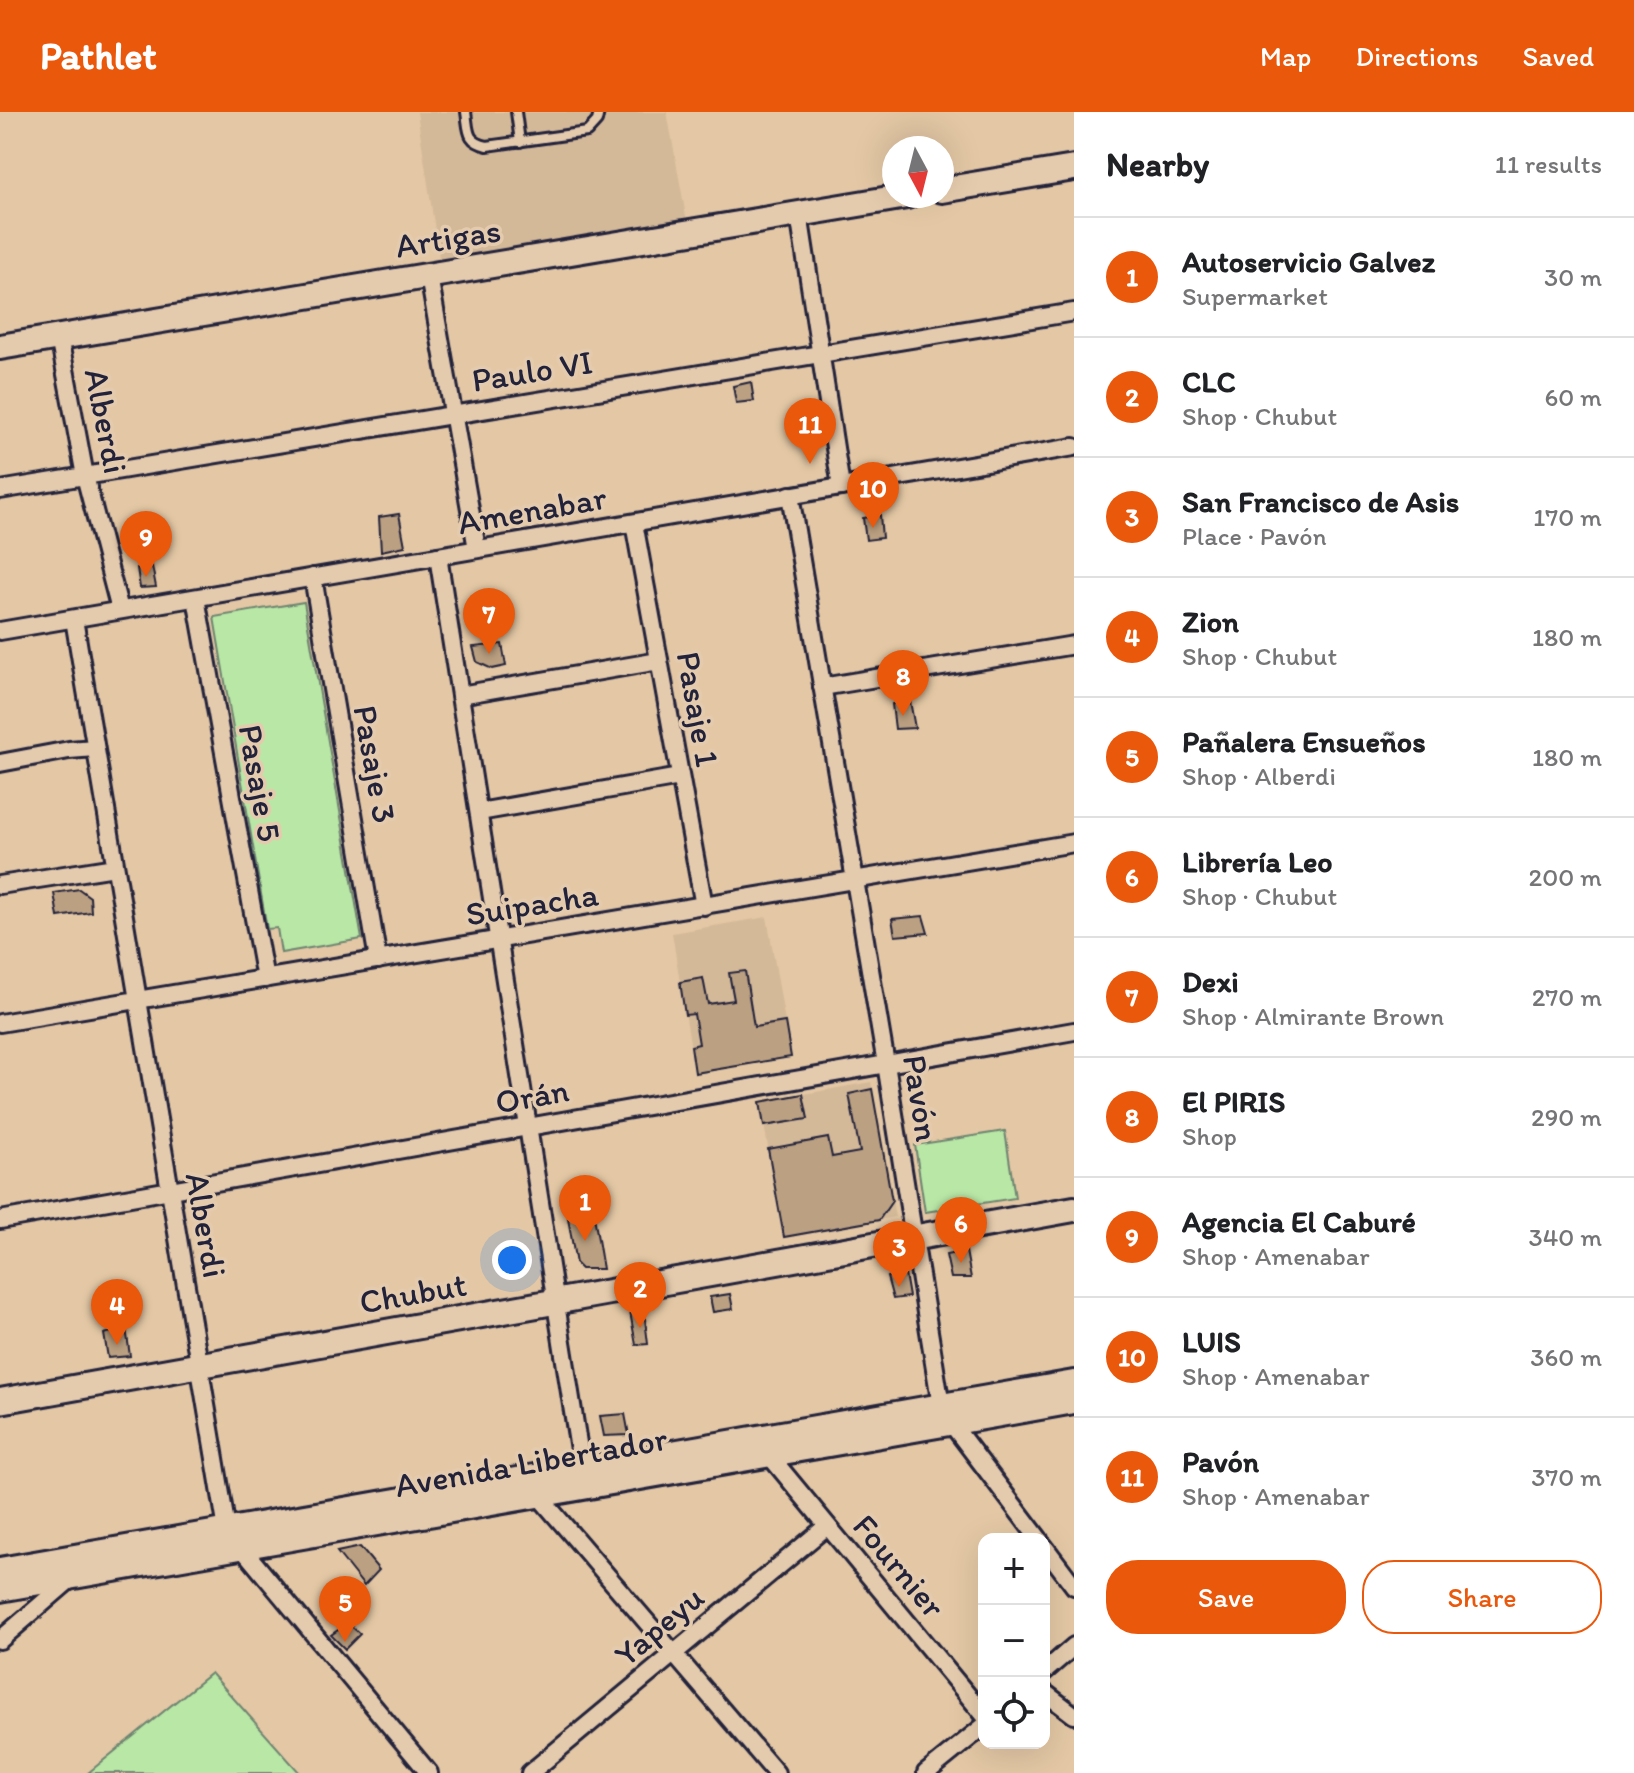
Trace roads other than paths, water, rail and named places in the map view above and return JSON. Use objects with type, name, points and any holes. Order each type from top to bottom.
[{"type":"street","points":[[954,188],[1074,168]]},
{"type":"street","name":"Artigas","points":[[0,347],[882,200]]},
{"type":"street","points":[[799,214],[841,487]]},
{"type":"street","points":[[429,276],[477,549]]},
{"type":"street","name":"Paulo VI","points":[[0,490],[1074,312]]},
{"type":"street","name":"Alberdi","points":[[59,337],[85,476],[120,610]]},
{"type":"street","name":"Amenabar","points":[[0,631],[1074,447]]},
{"type":"street","name":"Pavón","points":[[790,495],[913,1238],[946,1414],[1035,1533]]},
{"type":"street","name":"Pasaje 1","points":[[634,523],[704,906]]},
{"type":"street","points":[[438,556],[583,1478]]},
{"type":"street","name":"Pasaje 3","points":[[313,577],[378,960]]},
{"type":"street","name":"Pasaje 5","points":[[196,598],[265,979]]},
{"type":"street","name":"Alberdi","points":[[74,619],[199,1365],[234,1539]]},
{"type":"street","points":[[822,687],[1074,645]]},
{"type":"street","points":[[460,695],[659,661]]},
{"type":"street","points":[[0,763],[95,748]]},
{"type":"street","points":[[479,812],[680,777]]},
{"type":"street","name":"Suipacha","points":[[0,1023],[1074,843]]},
{"type":"street","points":[[0,885],[115,867]]},
{"type":"street","name":"Orán","points":[[0,1220],[1074,1031]]},
{"type":"street","name":"Chubut","points":[[0,1401],[1074,1209]]},
{"type":"street","name":"Avenida Libertador","points":[[583,1478],[769,1455],[1074,1383]]},
{"type":"street","name":"Avenida Libertador","points":[[0,1570],[76,1566],[946,1414],[1074,1401]]},
{"type":"street","name":"Fournier","points":[[769,1455],[978,1708]]},
{"type":"street","points":[[536,1486],[776,1773]]},
{"type":"street","name":"Yapeyu","points":[[530,1773],[827,1526]]},
{"type":"street","points":[[234,1539],[429,1773]]},
{"type":"street","points":[[1050,1554],[1074,1586]]},
{"type":"street","points":[[0,1640],[76,1566]]},
{"type":"street","name":"Avenida Libertador","points":[[0,1589],[76,1566]]},
{"type":"street","points":[[1050,1667],[1074,1646]]},
{"type":"street","points":[[1050,1697],[1074,1715]]},
{"type":"street","points":[[926,1773],[978,1731]]},
{"type":"lane","points":[[466,112],[469,136],[475,143],[487,146],[587,132],[597,121],[599,112]]},
{"type":"lane","points":[[516,112],[520,142]]},
{"type":"place","name":"Pavón","points":[[810,464]]},
{"type":"place","name":"LUIS","points":[[873,528]]},
{"type":"place","name":"Agencia El Caburé","points":[[146,577]]},
{"type":"place","name":"Dexi","points":[[489,654]]},
{"type":"place","name":"El PIRIS","points":[[903,716]]},
{"type":"place","name":"Autoservicio Galvez","points":[[585,1241]]},
{"type":"place","name":"Librería Leo","points":[[961,1263]]},
{"type":"place","name":"San Francisco de Asis","points":[[899,1287]]},
{"type":"place","name":"CLC","points":[[640,1328]]},
{"type":"place","name":"Zion","points":[[117,1345]]},
{"type":"place","name":"Pañalera Ensueños","points":[[345,1642]]}]
